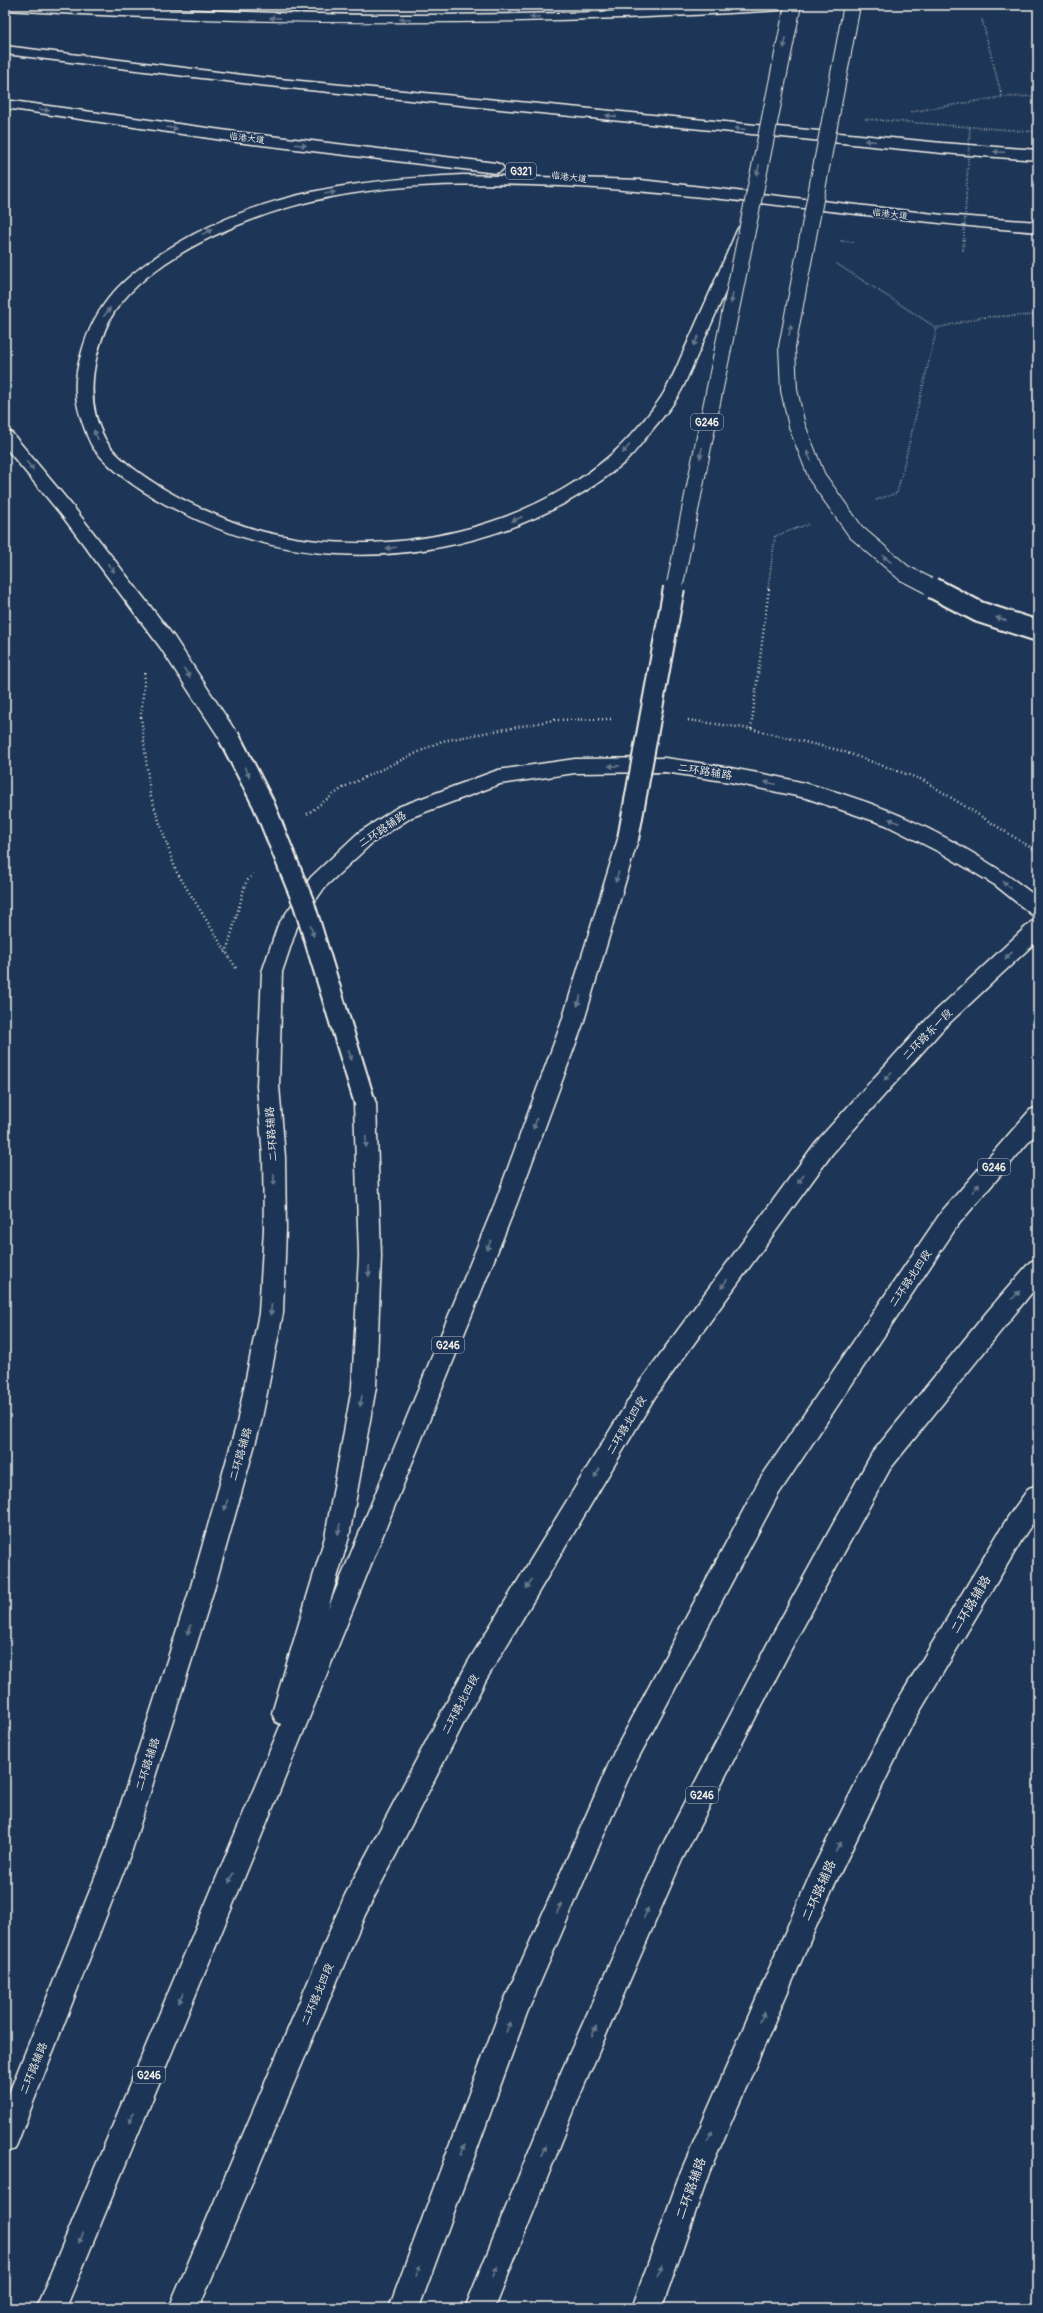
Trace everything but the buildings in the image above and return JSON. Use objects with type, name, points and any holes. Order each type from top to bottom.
[{"type":"main road","name":"G246","points":[[51,2308],[246,1842],[506,1203],[572,1024],[628,839],[655,687],[746,229],[793,5]]},
{"type":"main road","points":[[5,6],[124,14],[357,20],[674,13],[797,5]]},
{"type":"main road","points":[[852,5],[787,347],[789,390],[797,426],[817,476],[856,532],[904,573],[979,612],[1038,631]]},
{"type":"main road","points":[[5,50],[259,81],[900,144],[1038,155]]},
{"type":"main road","name":"临港大道","points":[[5,104],[236,137],[943,220],[1038,227]]},
{"type":"main road","points":[[656,187],[517,179],[411,181],[329,193],[248,213],[180,245],[131,281],[98,322],[88,358],[83,399],[96,438],[120,464],[146,486],[195,515],[253,534],[321,548],[380,550],[455,538],[514,521],[566,495],[618,459],[669,398],[705,322],[746,229]]},
{"type":"main road","points":[[943,220],[1038,233]]},
{"type":"main road","points":[[5,436],[69,513],[149,618],[229,737],[263,803],[304,904],[364,1103],[370,1256],[364,1387],[337,1537],[246,1842]]},
{"type":"main road","name":"二环路辅路","points":[[5,2139],[119,1850],[203,1586],[249,1423],[271,1313],[273,1275],[275,1229],[274,1157],[268,1086],[272,972],[288,925],[318,882],[364,838],[405,812],[498,777],[575,766],[665,765],[730,775],[808,791],[894,820],[952,850],[1002,880],[1038,909]]},
{"type":"main road","name":"二环路东一段","points":[[824,1148],[936,1023],[1038,928]]},
{"type":"main road","name":"二环路北四段","points":[[404,2308],[514,2010],[623,1761],[769,1487],[950,1218],[1038,1116]]},
{"type":"main road","name":"二环路北四段","points":[[184,2308],[355,1905],[477,1670],[647,1390],[824,1148]]},
{"type":"main road","name":"G246","points":[[480,2308],[572,2080],[673,1851],[781,1643],[881,1462],[994,1320],[1038,1270]]},
{"type":"main road","name":"二环路辅路","points":[[647,2308],[695,2171],[823,1878],[904,1714],[1017,1525],[1038,1496]]},
{"type":"main road","points":[[1017,1525],[1038,1502]]},
{"type":"path","points":[[982,20],[1002,97]]},
{"type":"path","points":[[902,113],[1002,97],[1038,96]]},
{"type":"path","points":[[858,118],[1038,132]]},
{"type":"path","points":[[900,144],[902,121]]},
{"type":"path","points":[[963,251],[970,126]]},
{"type":"path","points":[[836,263],[937,328],[982,317],[1038,314]]},
{"type":"path","points":[[149,618],[141,716],[150,794],[176,871],[226,953],[270,1018]]}]
